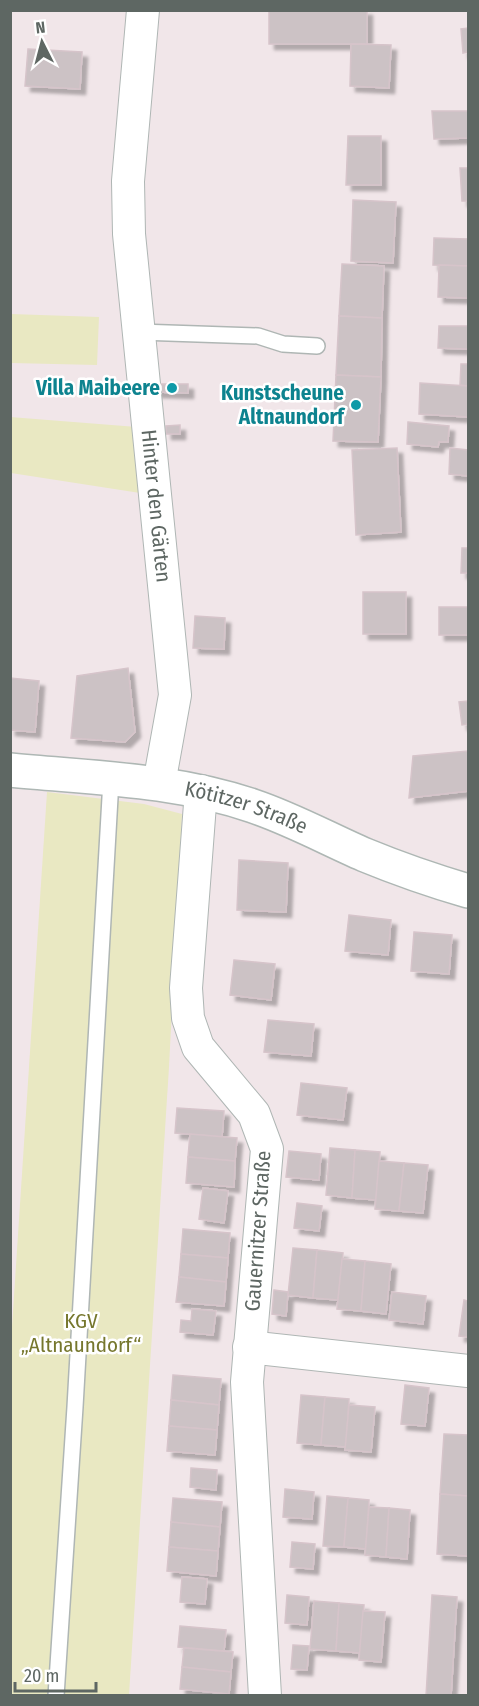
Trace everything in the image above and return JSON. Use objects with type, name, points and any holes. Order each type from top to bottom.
[{"type":"street","name":"Hinter den Gärten","points":[[143,10],[128,181],[129,234],[175,695],[159,784]]},
{"type":"street","name":"Kötitzer Straße","points":[[10,770],[159,784],[201,791],[288,819],[387,864],[468,891]]},
{"type":"street","name":"Gauernitzer Straße","points":[[201,791],[186,988],[188,1018],[198,1047],[254,1114],[267,1149],[247,1382],[265,1695]]},
{"type":"street","points":[[249,1347],[468,1371]]},
{"type":"lane","points":[[139,333],[258,336],[283,344],[317,346]]},
{"type":"lane","points":[[56,1695],[111,780]]},
{"type":"green space","points":[[11,314],[99,317],[97,365],[11,363]]},
{"type":"green space","points":[[10,417],[137,427],[140,493],[11,473]]},
{"type":"green space","name":"KGV „Altnaundorf“","points":[[47,792],[144,804],[182,814],[169,1067],[129,1695],[11,1696],[11,1342]]},
{"type":"building","points":[[269,10],[367,10],[367,44],[269,44]]},
{"type":"building","points":[[468,28],[468,52],[463,53],[461,29]]},
{"type":"building","points":[[351,44],[391,45],[389,88],[350,86]]},
{"type":"building","points":[[28,49],[82,52],[80,89],[25,86]]},
{"type":"building","points":[[432,111],[468,111],[468,138],[434,139]]},
{"type":"building","points":[[348,136],[381,136],[381,185],[346,185]]},
{"type":"building","points":[[460,168],[468,168],[468,201],[462,201]]},
{"type":"building","points":[[353,200],[396,202],[393,263],[351,261]]},
{"type":"building","points":[[434,238],[468,239],[468,266],[433,265]]},
{"type":"building","points":[[342,264],[384,266],[382,318],[339,316]]},
{"type":"building","points":[[439,265],[468,266],[468,298],[438,297]]},
{"type":"building","points":[[339,316],[382,318],[381,377],[336,375]]},
{"type":"building","points":[[439,326],[468,326],[468,349],[438,348]]},
{"type":"building","points":[[461,364],[468,364],[468,386],[460,385]]},
{"type":"building","points":[[336,375],[381,377],[378,442],[333,441]]},
{"type":"building","points":[[420,383],[468,386],[468,417],[419,414]]},
{"type":"building","name":"Villa Maibeere","points":[[155,384],[188,384],[188,393],[155,392]]},
{"type":"building","points":[[408,422],[449,426],[448,442],[439,442],[438,447],[407,444]]},
{"type":"building","points":[[180,425],[180,434],[166,434],[166,426]]},
{"type":"building","points":[[397,448],[401,532],[356,535],[352,450]]},
{"type":"building","points":[[450,448],[468,450],[468,476],[449,474]]},
{"type":"building","points":[[462,548],[468,548],[468,573],[461,573]]},
{"type":"building","points":[[363,592],[406,592],[406,634],[363,634]]},
{"type":"building","points":[[439,607],[468,607],[468,635],[439,635]]},
{"type":"building","points":[[195,616],[225,618],[224,649],[193,648]]},
{"type":"building","points":[[128,668],[135,732],[125,742],[71,738],[77,676]]},
{"type":"building","points":[[10,678],[39,681],[35,732],[10,730]]},
{"type":"building","points":[[468,701],[468,724],[462,725],[459,702]]},
{"type":"building","points":[[468,751],[468,791],[409,798],[413,756]]},
{"type":"building","points":[[239,860],[288,863],[286,912],[237,910]]},
{"type":"building","points":[[349,915],[391,920],[388,955],[345,951]]},
{"type":"building","points":[[414,932],[452,935],[449,974],[411,971]]},
{"type":"building","points":[[234,960],[275,964],[271,1000],[230,995]]},
{"type":"building","points":[[268,1020],[314,1024],[311,1056],[264,1052]]},
{"type":"building","points":[[301,1083],[347,1088],[343,1120],[297,1115]]},
{"type":"building","points":[[177,1108],[224,1111],[222,1137],[175,1133]]},
{"type":"building","points":[[190,1134],[237,1138],[235,1161],[188,1157]]},
{"type":"building","points":[[330,1148],[355,1150],[352,1198],[326,1195]]},
{"type":"building","points":[[355,1150],[380,1152],[376,1200],[352,1198]]},
{"type":"building","points":[[289,1151],[321,1154],[319,1180],[286,1177]]},
{"type":"building","points":[[188,1157],[235,1161],[234,1187],[186,1183]]},
{"type":"building","points":[[379,1161],[404,1163],[399,1211],[375,1209]]},
{"type":"building","points":[[404,1163],[428,1165],[423,1213],[399,1211]]},
{"type":"building","points":[[203,1188],[228,1191],[224,1223],[199,1219]]},
{"type":"building","points":[[297,1203],[322,1206],[319,1231],[294,1228]]},
{"type":"building","points":[[183,1229],[230,1233],[228,1258],[181,1254]]},
{"type":"building","points":[[293,1248],[317,1250],[313,1298],[288,1295]]},
{"type":"building","points":[[317,1250],[343,1253],[338,1300],[313,1298]]},
{"type":"building","points":[[181,1254],[228,1258],[226,1282],[179,1277]]},
{"type":"building","points":[[342,1259],[365,1261],[361,1311],[337,1309]]},
{"type":"building","points":[[365,1261],[391,1264],[386,1314],[361,1311]]},
{"type":"building","points":[[179,1277],[226,1282],[224,1306],[176,1302]]},
{"type":"building","points":[[274,1290],[288,1292],[286,1316],[272,1314]]},
{"type":"building","points":[[392,1292],[426,1296],[423,1324],[389,1320]]},
{"type":"building","points":[[464,1300],[468,1301],[468,1337],[459,1336]]},
{"type":"building","points":[[192,1309],[216,1311],[213,1335],[180,1332],[181,1320],[191,1321]]},
{"type":"building","points":[[173,1375],[221,1379],[219,1405],[171,1400]]},
{"type":"building","points":[[405,1385],[429,1388],[425,1426],[401,1424]]},
{"type":"building","points":[[301,1395],[325,1397],[321,1445],[297,1443]]},
{"type":"building","points":[[325,1397],[349,1399],[346,1447],[321,1445]]},
{"type":"building","points":[[171,1400],[219,1405],[217,1430],[169,1426]]},
{"type":"building","points":[[349,1405],[375,1407],[371,1452],[345,1450]]},
{"type":"building","points":[[169,1426],[217,1430],[215,1455],[167,1451]]},
{"type":"building","points":[[444,1434],[468,1435],[468,1496],[440,1494]]},
{"type":"building","points":[[191,1468],[217,1470],[216,1490],[190,1487]]},
{"type":"building","points":[[285,1489],[314,1492],[312,1519],[283,1517]]},
{"type":"building","points":[[440,1494],[468,1496],[468,1556],[437,1554]]},
{"type":"building","points":[[327,1496],[348,1498],[344,1547],[323,1546]]},
{"type":"building","points":[[173,1498],[222,1502],[220,1527],[171,1522]]},
{"type":"building","points":[[348,1498],[369,1500],[366,1549],[344,1547]]},
{"type":"building","points":[[369,1507],[389,1508],[386,1557],[365,1555]]},
{"type":"building","points":[[389,1508],[410,1510],[407,1559],[386,1557]]},
{"type":"building","points":[[171,1522],[220,1527],[218,1551],[169,1547]]},
{"type":"building","points":[[292,1542],[315,1544],[313,1569],[290,1567]]},
{"type":"building","points":[[169,1547],[218,1551],[216,1576],[167,1571]]},
{"type":"building","points":[[182,1577],[207,1579],[205,1604],[180,1602]]},
{"type":"building","points":[[287,1595],[309,1597],[307,1625],[285,1623]]},
{"type":"building","points":[[432,1595],[457,1597],[451,1696],[426,1696]]},
{"type":"building","points":[[314,1601],[339,1603],[336,1651],[310,1649]]},
{"type":"building","points":[[339,1603],[364,1605],[360,1653],[336,1651]]},
{"type":"building","points":[[363,1611],[385,1612],[381,1662],[359,1660]]},
{"type":"building","points":[[180,1626],[226,1630],[224,1651],[178,1647]]},
{"type":"building","points":[[293,1645],[309,1646],[307,1670],[291,1669]]},
{"type":"building","points":[[184,1648],[233,1652],[231,1672],[182,1667]]},
{"type":"building","points":[[182,1667],[231,1672],[229,1694],[180,1689]]},
{"type":"place","name":"Villa Maibeere","points":[[172,388]]},
{"type":"place","name":"Kunstscheune Altnaundorf","points":[[356,405]]}]
